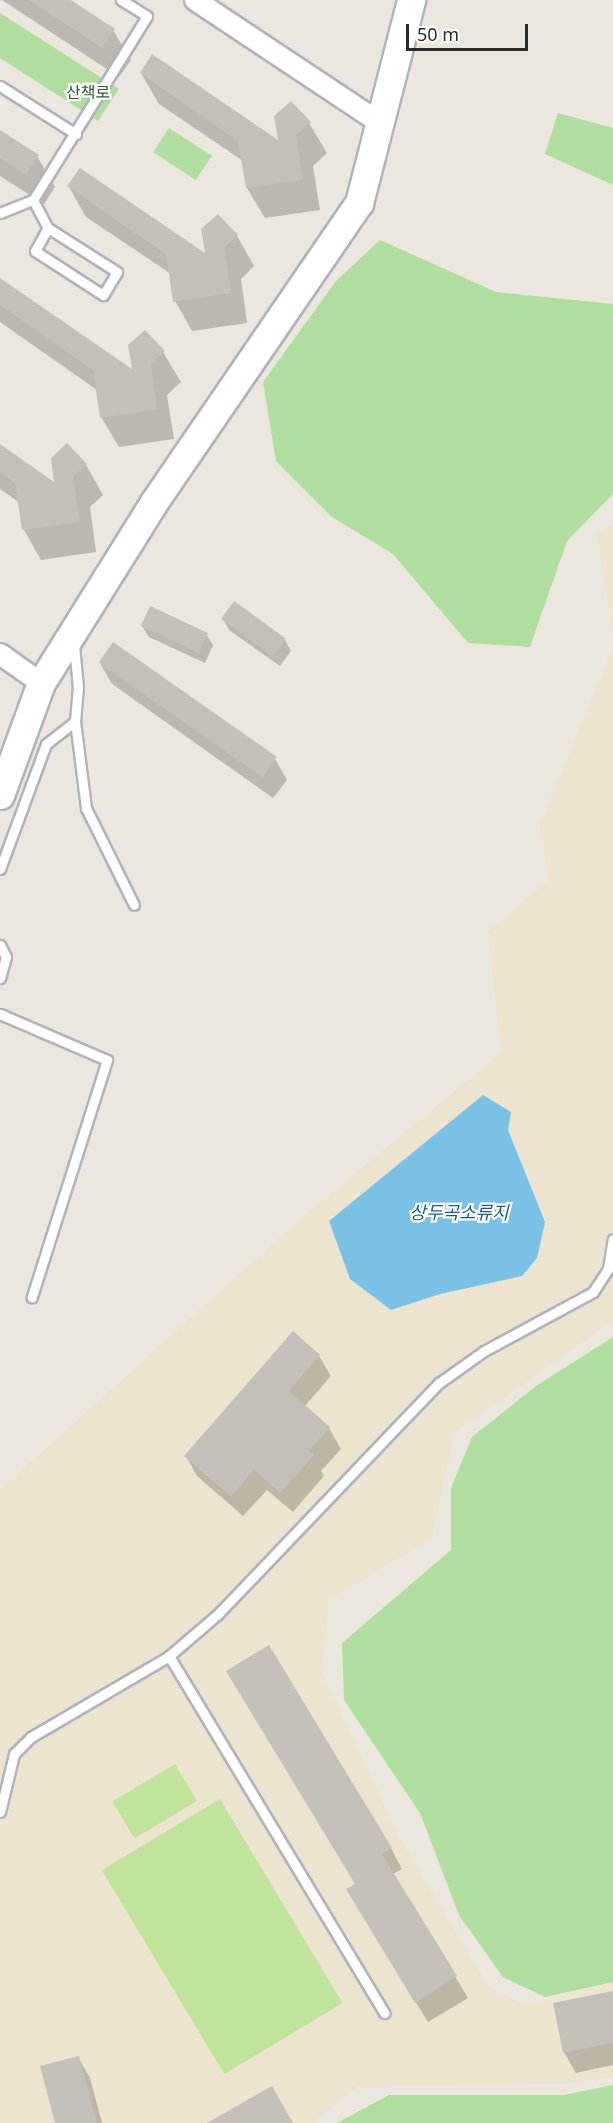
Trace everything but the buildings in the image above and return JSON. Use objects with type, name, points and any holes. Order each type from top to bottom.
[{"type":"street","points":[[195,0],[380,123]]},
{"type":"street","points":[[0,795],[41,683],[154,502],[359,203],[411,0]]},
{"type":"street","points":[[0,654],[41,683]]},
{"type":"lane","points":[[0,213],[33,200],[147,16],[122,0]]},
{"type":"lane","points":[[0,86],[76,134]]},
{"type":"lane","points":[[33,200],[48,228],[117,272],[103,295],[34,251],[48,228]]},
{"type":"lane","points":[[73,632],[78,688],[75,722],[86,808],[134,905]]},
{"type":"lane","points":[[0,869],[46,744],[75,722]]},
{"type":"lane","points":[[0,945],[6,957],[0,978]]},
{"type":"lane","points":[[0,1014],[107,1060],[32,1297]]},
{"type":"lane","points":[[0,1812],[14,1754],[31,1737],[169,1656],[218,1614],[439,1383],[484,1351],[593,1292],[608,1269],[613,1239]]},
{"type":"lane","points":[[169,1656],[384,2013]]},
{"type":"shaded area","points":[[613,524],[613,635],[597,533]]},
{"type":"shaded area","points":[[613,648],[613,1321],[454,1433],[432,1538],[329,1601],[322,1673],[398,1835],[489,1988],[528,2006],[613,1981],[613,2077],[564,2084],[358,2086],[313,2123],[0,2123],[0,1490],[306,1214],[501,1053],[488,931],[549,880],[540,825]]},
{"type":"green space","name":"산책로","points":[[0,13],[119,89],[98,121],[0,58]]},
{"type":"green space","points":[[558,113],[613,128],[613,185],[545,154]]},
{"type":"green space","points":[[169,128],[212,156],[196,180],[153,152]]},
{"type":"green space","points":[[380,240],[496,292],[613,304],[613,494],[567,541],[530,647],[468,643],[393,554],[332,517],[276,461],[263,382],[336,281]]},
{"type":"green space","points":[[613,1337],[613,1982],[545,1997],[503,1977],[459,1915],[420,1813],[344,1700],[342,1643],[451,1550],[451,1488],[472,1437],[536,1386]]},
{"type":"green space","points":[[175,1764],[197,1801],[135,1838],[112,1802]]},
{"type":"green space","points":[[220,1799],[343,2003],[224,2074],[102,1870]]},
{"type":"green space","points":[[613,2085],[613,2123],[337,2123],[389,2095],[564,2095]]},
{"type":"water","name":"상두곡소류지","points":[[483,1095],[511,1112],[508,1130],[545,1222],[537,1258],[522,1276],[440,1294],[391,1310],[350,1279],[329,1221]]}]
